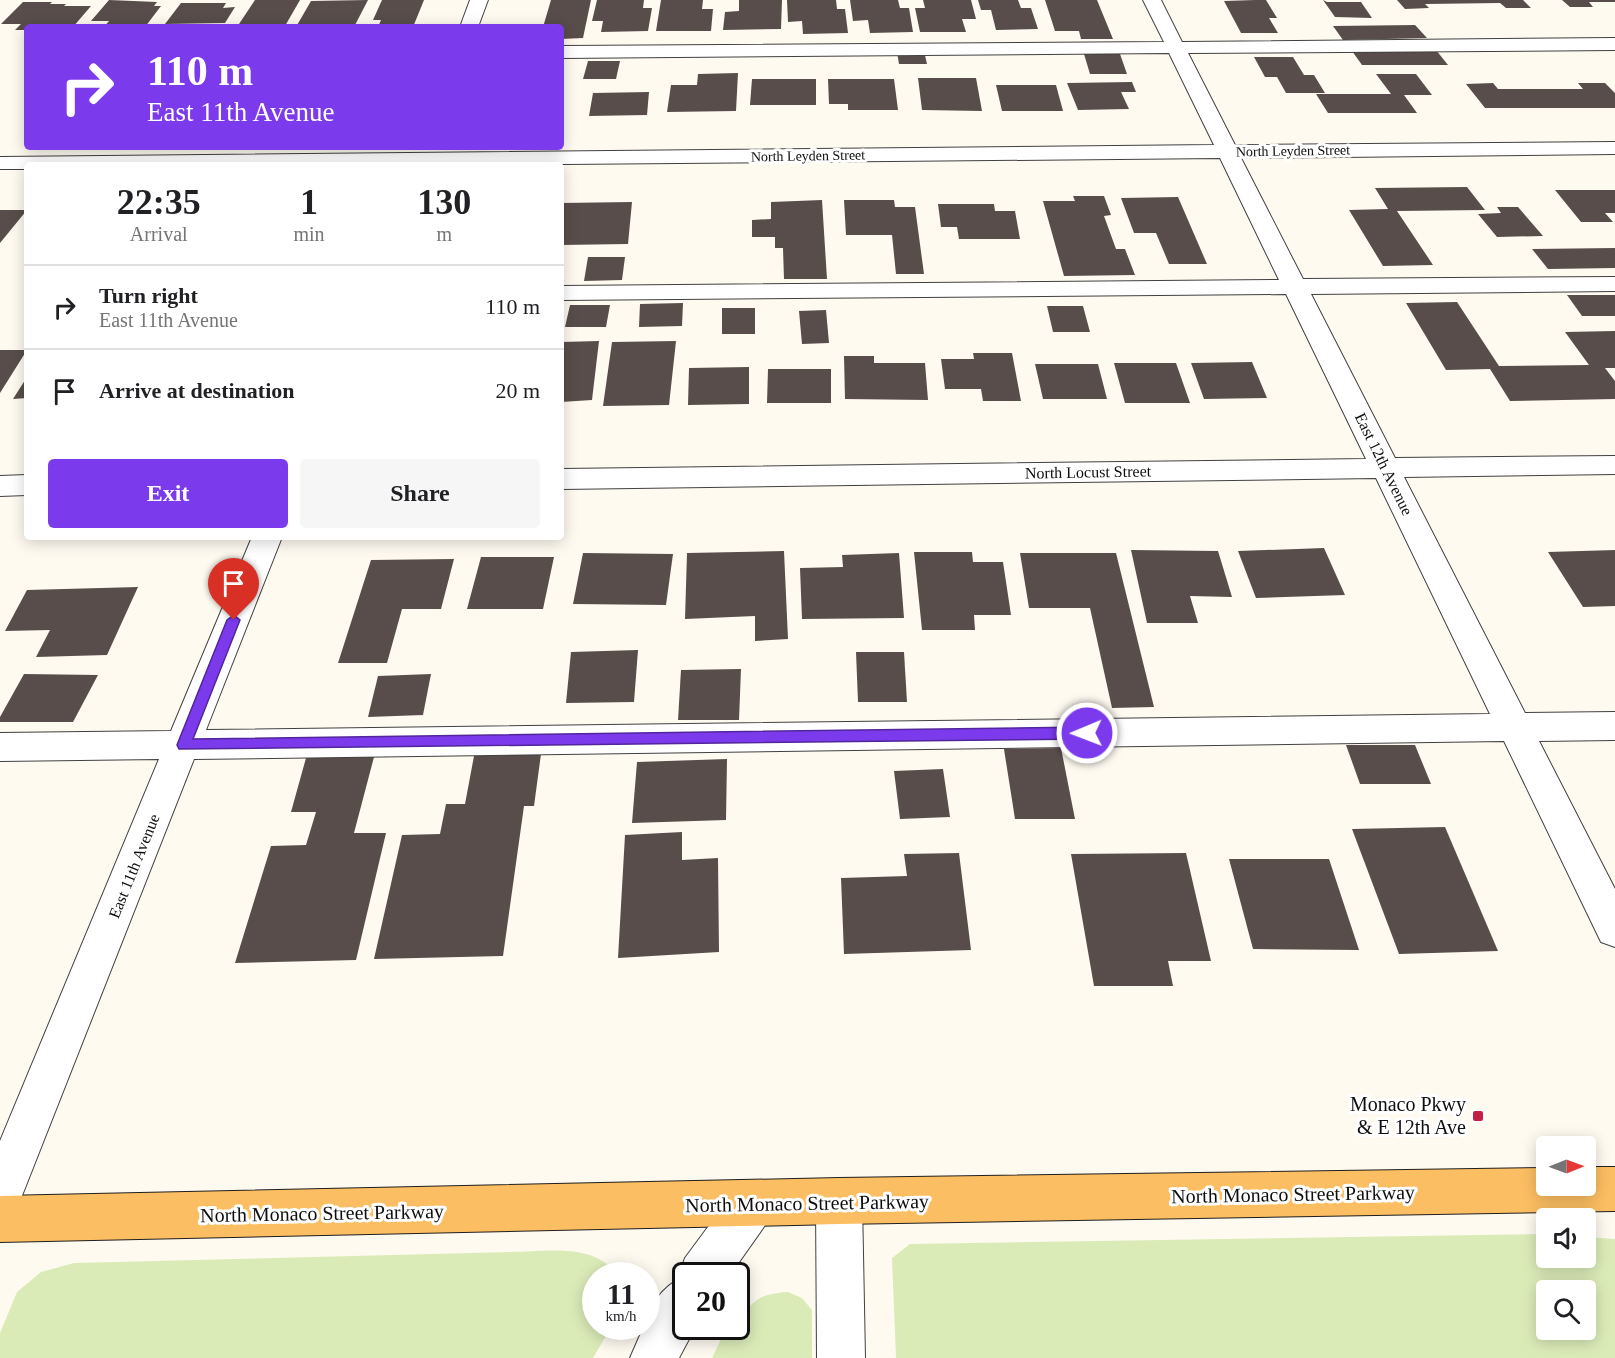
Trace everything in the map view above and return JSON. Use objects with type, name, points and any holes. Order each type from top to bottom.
[{"type":"main road","name":"North Monaco Street Parkway","points":[[0,1219],[752,1205],[839,1201],[1615,1189]]},
{"type":"street","points":[[470,24],[479,0]]},
{"type":"street","name":"East 12th Avenue","points":[[1152,0],[1615,929]]},
{"type":"street","points":[[564,52],[1615,44]]},
{"type":"street","name":"North Leyden Street","points":[[70,162],[419,157],[1615,148]]},
{"type":"street","name":"North Leyden Street","points":[[0,163],[24,163]]},
{"type":"street","points":[[564,293],[1615,284]]},
{"type":"street","name":"North Locust Street","points":[[564,478],[1615,465]]},
{"type":"street","points":[[0,486],[24,485]]},
{"type":"street","name":"East 11th Avenue","points":[[0,1195],[266,540]]},
{"type":"street","points":[[0,747],[1615,726]]},
{"type":"street","points":[[839,1201],[841,1358]]},
{"type":"street","points":[[711,1262],[752,1205]]},
{"type":"street","points":[[654,1358],[672,1320]]},
{"type":"green space","points":[[1536,1234],[1536,1268],[1596,1268],[1596,1238],[1615,1239],[1615,1358],[896,1358],[892,1258],[910,1244]]},
{"type":"green space","points":[[553,1251],[583,1253],[603,1262],[582,1262],[582,1340],[604,1340],[593,1358],[0,1358],[0,1333],[17,1292],[41,1272],[74,1263]]},
{"type":"green space","points":[[788,1292],[802,1298],[812,1310],[812,1358],[712,1358],[721,1340],[750,1340],[750,1306],[770,1294]]},
{"type":"building","points":[[109,0],[157,2],[154,6],[161,6],[147,24],[106,24],[109,21],[91,21]]},
{"type":"building","points":[[255,0],[300,0],[286,24],[239,24]]},
{"type":"building","points":[[368,0],[356,24],[298,24],[311,1]]},
{"type":"building","points":[[382,0],[424,0],[414,24],[379,24],[381,20],[373,20]]},
{"type":"building","points":[[551,0],[591,0],[583,38],[564,39],[564,24],[544,24]]},
{"type":"building","points":[[597,0],[644,0],[643,8],[652,8],[648,31],[601,32],[603,21],[592,21]]},
{"type":"building","points":[[661,0],[703,0],[702,9],[713,9],[711,31],[656,31]]},
{"type":"building","points":[[739,0],[782,0],[781,29],[723,30],[725,12],[739,11]]},
{"type":"building","points":[[787,0],[836,0],[837,9],[845,9],[848,33],[803,34],[802,21],[788,22]]},
{"type":"building","points":[[850,0],[898,0],[900,8],[909,8],[913,32],[870,33],[868,20],[853,21]]},
{"type":"building","points":[[923,0],[971,0],[976,19],[962,19],[966,32],[920,32],[915,8],[925,8]]},
{"type":"building","points":[[978,0],[1018,0],[1021,8],[1031,8],[1038,29],[996,30],[991,10],[981,10]]},
{"type":"building","points":[[1045,0],[1097,0],[1113,39],[1081,39],[1079,31],[1055,31]]},
{"type":"building","points":[[1266,0],[1277,18],[1269,18],[1278,33],[1241,33],[1224,1]]},
{"type":"building","points":[[1323,0],[1361,2],[1372,18],[1335,17]]},
{"type":"building","points":[[1397,0],[1523,0],[1531,8],[1506,8],[1500,3],[1425,4],[1429,8],[1405,9]]},
{"type":"building","points":[[1562,0],[1615,0],[1615,2],[1589,2],[1593,7],[1570,7]]},
{"type":"building","points":[[23,2],[91,6],[76,24],[24,24],[24,30],[15,30],[21,24],[1,24]]},
{"type":"building","points":[[181,3],[226,3],[223,8],[235,7],[225,23],[165,24]]},
{"type":"building","points":[[1415,25],[1427,38],[1343,40],[1333,26]]},
{"type":"building","points":[[1436,50],[1448,65],[1362,65],[1352,51]]},
{"type":"building","points":[[924,51],[927,64],[899,64],[897,52]]},
{"type":"building","points":[[1084,54],[1120,54],[1127,74],[1090,74]]},
{"type":"building","points":[[1254,57],[1293,57],[1304,75],[1314,75],[1325,93],[1286,93],[1277,77],[1265,77]]},
{"type":"building","points":[[588,61],[620,61],[616,79],[583,79]]},
{"type":"building","points":[[738,73],[736,111],[667,112],[671,85],[697,85],[698,74]]},
{"type":"building","points":[[1376,74],[1416,74],[1432,95],[1404,95],[1417,113],[1328,113],[1316,94],[1391,94]]},
{"type":"building","points":[[918,78],[976,78],[982,111],[922,110]]},
{"type":"building","points":[[752,79],[816,79],[816,105],[750,105]]},
{"type":"building","points":[[828,79],[894,79],[898,110],[848,110],[848,104],[829,104]]},
{"type":"building","points":[[1132,82],[1136,92],[1121,92],[1129,109],[1078,110],[1067,83]]},
{"type":"building","points":[[1493,83],[1498,89],[1583,89],[1578,83],[1605,83],[1615,93],[1615,108],[1485,108],[1466,84]]},
{"type":"building","points":[[996,85],[1056,85],[1063,111],[1002,111]]},
{"type":"building","points":[[649,92],[647,115],[589,116],[593,93]]},
{"type":"building","points":[[1467,187],[1485,210],[1397,211],[1433,265],[1383,266],[1349,210],[1388,209],[1375,188]]},
{"type":"building","points":[[1555,190],[1615,190],[1615,213],[1605,213],[1613,222],[1581,222]]},
{"type":"building","points":[[1073,196],[1104,196],[1111,215],[1104,216],[1116,249],[1125,249],[1135,275],[1064,276],[1043,201],[1075,201]]},
{"type":"building","points":[[1178,197],[1207,264],[1169,264],[1156,233],[1134,233],[1121,198]]},
{"type":"building","points":[[822,200],[827,279],[784,279],[783,248],[775,248],[775,237],[752,237],[752,220],[771,219],[771,202]]},
{"type":"building","points":[[844,200],[894,200],[895,207],[915,207],[924,274],[896,274],[892,235],[846,235]]},
{"type":"building","points":[[632,202],[628,244],[564,245],[564,203]]},
{"type":"building","points":[[938,204],[994,204],[995,211],[1015,211],[1020,239],[959,239],[957,227],[941,227]]},
{"type":"building","points":[[1497,207],[1518,207],[1543,236],[1497,237],[1478,214],[1501,213]]},
{"type":"building","points":[[0,210],[24,210],[24,214],[0,243]]},
{"type":"building","points":[[1615,248],[1615,268],[1548,269],[1532,249]]},
{"type":"building","points":[[588,257],[625,257],[622,280],[584,281]]},
{"type":"building","points":[[1567,295],[1615,295],[1615,316],[1582,316]]},
{"type":"building","points":[[1457,302],[1499,366],[1589,365],[1565,332],[1615,331],[1615,368],[1605,368],[1615,381],[1615,399],[1510,401],[1490,369],[1446,370],[1406,303]]},
{"type":"building","points":[[683,303],[682,326],[639,327],[640,304]]},
{"type":"building","points":[[570,305],[610,305],[606,327],[565,327]]},
{"type":"building","points":[[1047,306],[1083,306],[1090,332],[1053,332]]},
{"type":"building","points":[[722,308],[755,308],[755,334],[722,334]]},
{"type":"building","points":[[826,310],[829,343],[802,344],[799,311]]},
{"type":"building","points":[[599,341],[592,400],[564,402],[564,342]]},
{"type":"building","points":[[676,341],[669,405],[603,406],[612,342]]},
{"type":"building","points":[[0,350],[24,350],[24,355],[0,393]]},
{"type":"building","points":[[973,353],[1012,353],[1021,401],[983,401],[981,389],[945,389],[941,359],[974,359]]},
{"type":"building","points":[[844,356],[874,356],[874,363],[925,363],[928,400],[845,399]]},
{"type":"building","points":[[1252,362],[1267,398],[1204,399],[1191,363]]},
{"type":"building","points":[[1114,363],[1176,363],[1190,403],[1125,403]]},
{"type":"building","points":[[1035,364],[1098,364],[1107,399],[1043,399]]},
{"type":"building","points":[[749,367],[749,404],[688,405],[689,368]]},
{"type":"building","points":[[768,369],[831,369],[831,403],[767,403]]},
{"type":"building","points":[[24,382],[24,398],[13,399]]},
{"type":"building","points":[[1324,548],[1345,595],[1256,598],[1238,551]]},
{"type":"building","points":[[1131,550],[1218,551],[1232,597],[1190,596],[1198,623],[1147,623]]},
{"type":"building","points":[[1615,550],[1615,606],[1583,607],[1548,552]]},
{"type":"building","points":[[784,551],[788,639],[755,641],[755,616],[685,619],[687,553]]},
{"type":"building","points":[[914,552],[972,552],[973,562],[1003,562],[1011,615],[974,615],[975,630],[922,630]]},
{"type":"building","points":[[583,553],[673,554],[666,605],[573,604]]},
{"type":"building","points":[[899,553],[904,618],[802,619],[800,568],[843,567],[842,555]]},
{"type":"building","points":[[1020,553],[1116,553],[1154,707],[1112,708],[1090,608],[1029,608]]},
{"type":"building","points":[[481,557],[554,557],[543,609],[467,609]]},
{"type":"building","points":[[454,559],[441,609],[402,609],[387,663],[338,663],[371,560]]},
{"type":"building","points":[[138,587],[107,655],[36,657],[50,630],[5,631],[27,590]]},
{"type":"building","points":[[638,650],[634,702],[566,703],[571,652]]},
{"type":"building","points":[[856,652],[904,652],[907,702],[858,702]]},
{"type":"building","points":[[741,669],[739,720],[678,720],[681,670]]},
{"type":"building","points":[[24,674],[98,675],[73,722],[0,722],[0,717]]},
{"type":"building","points":[[431,674],[423,715],[368,717],[378,676]]},
{"type":"building","points":[[1346,745],[1415,745],[1431,784],[1360,784]]},
{"type":"building","points":[[1061,748],[1075,819],[1015,819],[1004,749]]},
{"type":"building","points":[[541,754],[534,806],[524,806],[503,956],[374,959],[402,835],[440,834],[446,804],[465,804],[474,756]]},
{"type":"building","points":[[374,757],[354,833],[386,833],[356,960],[235,963],[271,846],[306,845],[316,812],[291,812],[306,758]]},
{"type":"building","points":[[727,759],[726,820],[632,823],[637,762]]},
{"type":"building","points":[[943,769],[950,817],[900,819],[894,771]]},
{"type":"building","points":[[1445,827],[1498,951],[1399,954],[1352,829]]},
{"type":"building","points":[[682,832],[682,860],[718,858],[719,952],[618,958],[625,835]]},
{"type":"building","points":[[959,853],[971,950],[844,954],[841,878],[907,876],[904,854]]},
{"type":"building","points":[[1186,853],[1211,961],[1168,961],[1173,986],[1094,986],[1071,854]]},
{"type":"building","points":[[1229,859],[1329,859],[1359,950],[1253,949]]},
{"type":"place","name":"Monaco Pkwy & E 12th Ave","points":[[1478,1116]]},
{"type":"route","points":[[234,620],[184,745],[1087,733]]}]
